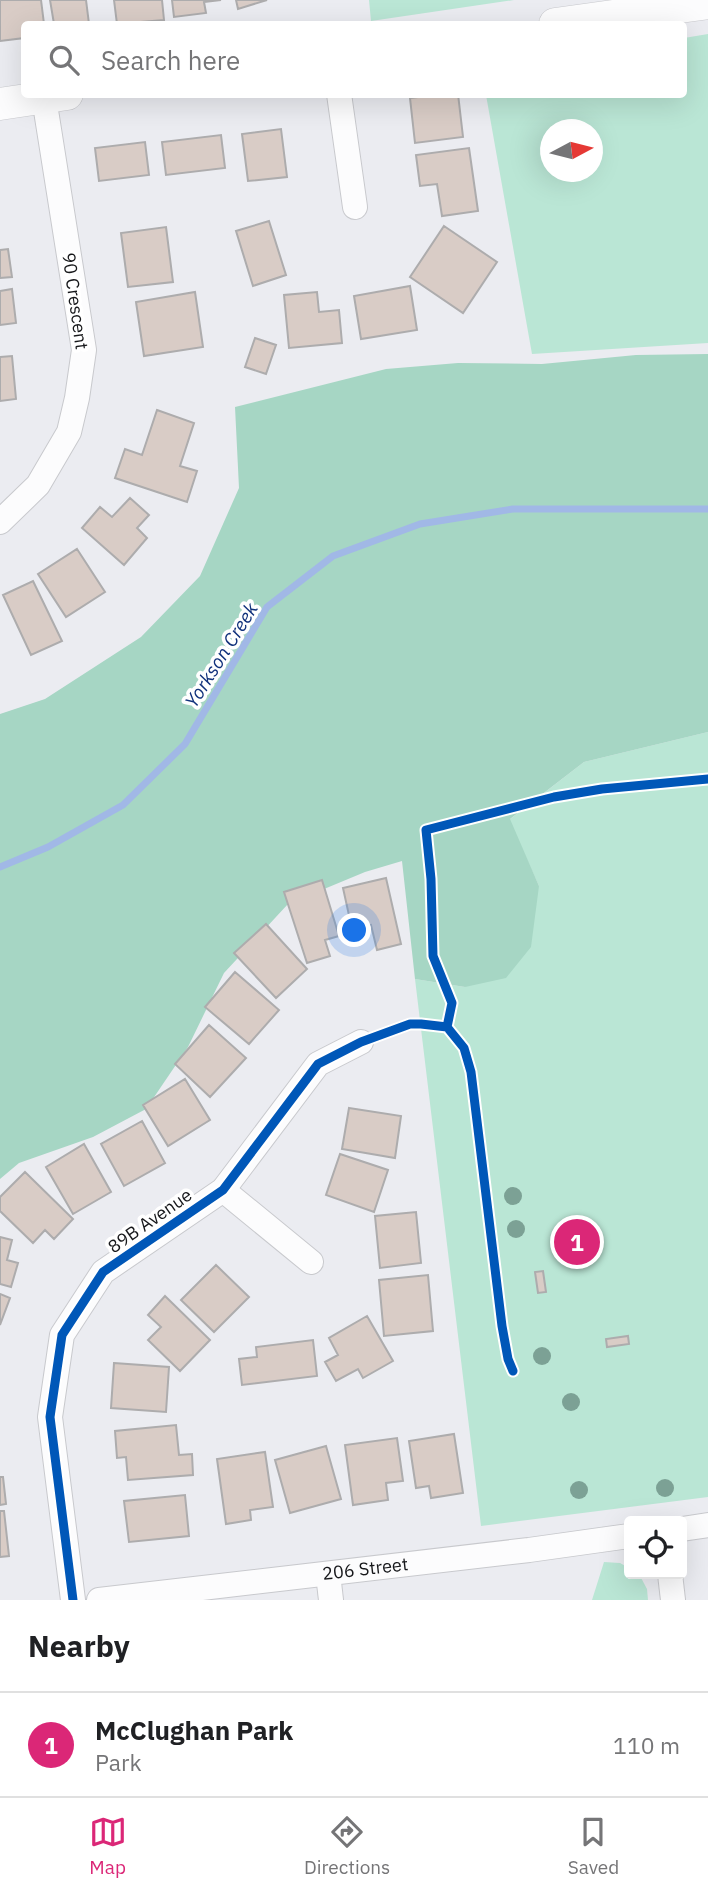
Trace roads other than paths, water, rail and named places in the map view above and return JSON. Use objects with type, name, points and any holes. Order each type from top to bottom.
[{"type":"street","points":[[577,21],[708,3]]},
{"type":"street","points":[[0,104],[42,98]]},
{"type":"street","name":"90 Crescent","points":[[0,522],[38,485],[69,432],[84,350],[56,98]]},
{"type":"street","points":[[341,98],[355,207]]},
{"type":"street","name":"89B Avenue","points":[[73,1600],[50,1417],[62,1335],[103,1272],[223,1190],[318,1064],[361,1042]]},
{"type":"street","points":[[223,1190],[311,1262]]},
{"type":"street","points":[[687,1528],[708,1525]]},
{"type":"street","name":"206 Street","points":[[99,1600],[624,1537]]},
{"type":"street","points":[[328,1574],[331,1600]]},
{"type":"street","points":[[671,1579],[673,1600]]},
{"type":"waterway","name":"Yorkson Creek","points":[[0,867],[48,847],[123,805],[185,744],[267,607],[333,556],[420,524],[513,509],[708,509]]},
{"type":"place","name":"McClughan Park","points":[[577,1242]]}]
